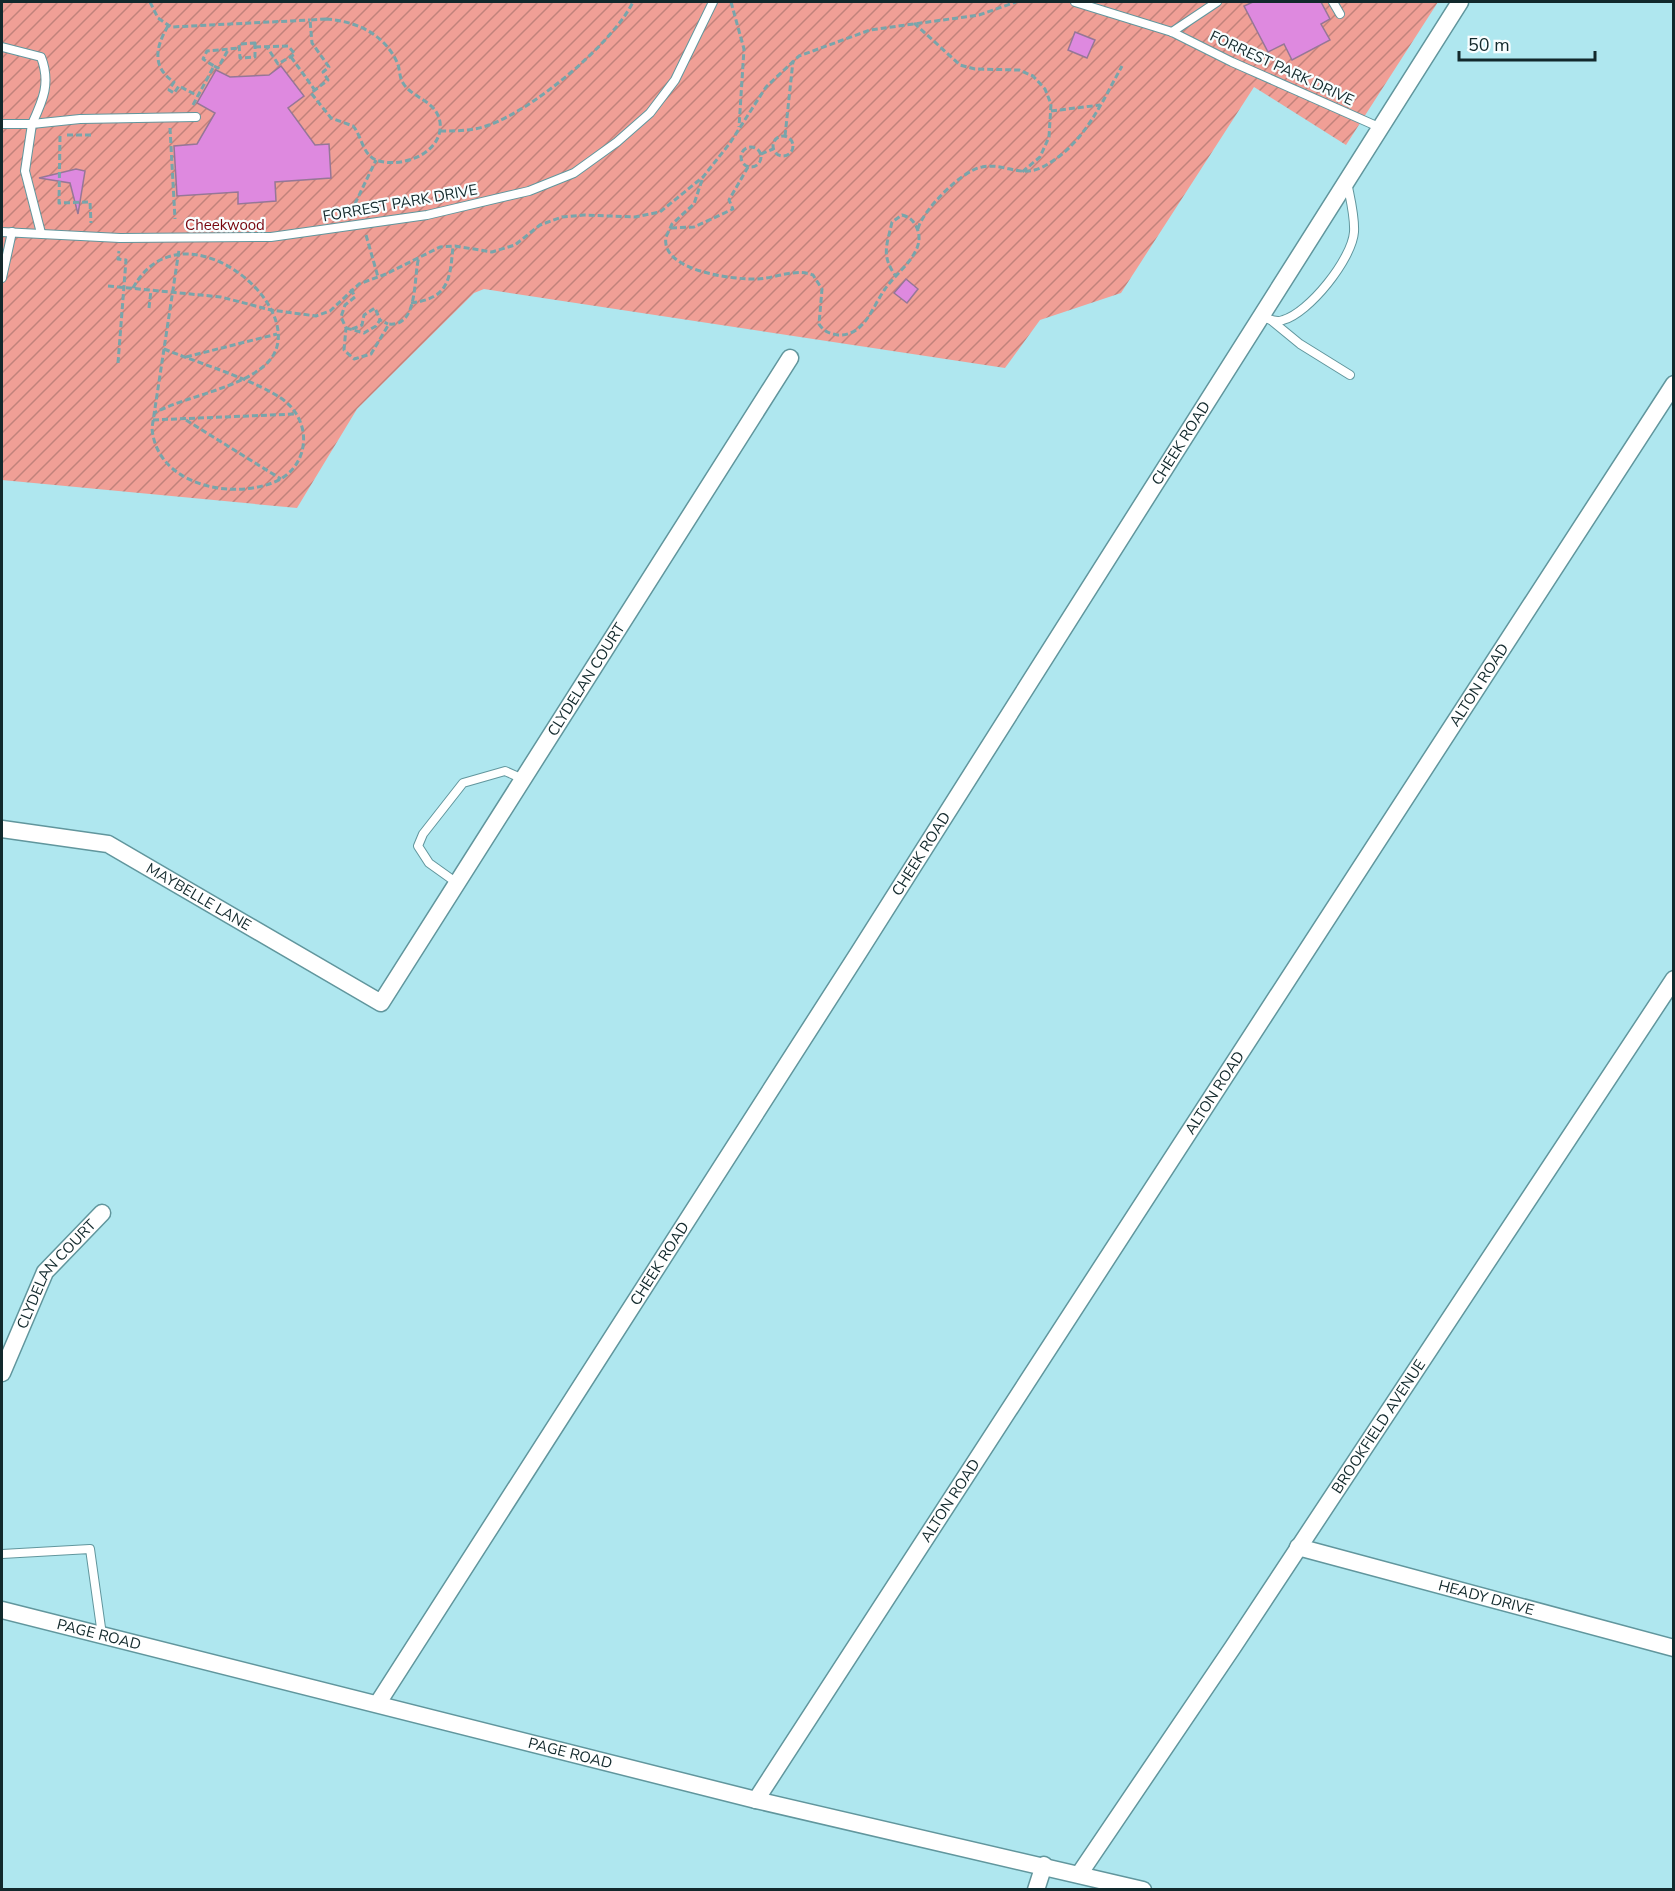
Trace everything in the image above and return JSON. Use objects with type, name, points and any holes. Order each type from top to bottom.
[{"type":"street","name":"CHEEK ROAD","points":[[378,1703],[1266,318],[1347,181],[1460,2]]},
{"type":"street","name":"CLYDELAN COURT","points":[[381,1003],[790,358]]},
{"type":"street","name":"ALTON ROAD","points":[[756,1800],[1674,384]]},
{"type":"street","name":"MAYBELLE LANE","points":[[2,829],[108,844],[381,1003]]},
{"type":"street","name":"BROOKFIELD AVENUE","points":[[1080,1873],[1674,979]]},
{"type":"street","name":"CLYDELAN COURT","points":[[2,1373],[45,1272],[102,1213]]},
{"type":"street","name":"HEADY DRIVE","points":[[1298,1547],[1674,1648]]},
{"type":"street","name":"PAGE ROAD","points":[[2,1610],[756,1800],[1080,1873],[1143,1890]]},
{"type":"street","points":[[1036,1890],[1044,1865]]},
{"type":"lane","name":"FORREST PARK DRIVE","points":[[2,232],[120,238],[270,237],[364,225],[501,199],[554,182],[574,173],[636,126],[661,99],[688,57],[713,2]]},
{"type":"lane","name":"FORREST PARK DRIVE","points":[[1075,2],[1172,32],[1232,62],[1381,129]]},
{"type":"lane","name":"FORREST PARK DRIVE","points":[[1172,32],[1217,2]]},
{"type":"lane","points":[[1333,2],[1340,14]]},
{"type":"lane","points":[[2,47],[41,57],[47,72],[46,93],[33,124],[25,171],[41,233]]},
{"type":"lane","points":[[2,124],[33,124],[80,119],[196,117]]},
{"type":"lane","points":[[1266,318],[1283,320],[1294,314],[1328,283],[1348,256],[1354,233],[1347,181]]},
{"type":"lane","points":[[2,278],[12,232]]},
{"type":"lane","points":[[1266,318],[1300,344],[1350,375]]},
{"type":"lane","points":[[457,883],[424,858],[418,846],[423,834],[463,783],[505,771],[523,779]]},
{"type":"lane","points":[[2,1554],[90,1549],[102,1635]]},
{"type":"path","points":[[150,2],[155,14],[168,26],[326,19],[351,23],[379,38],[394,57],[403,83],[436,111],[440,131],[429,149],[416,158],[403,161],[376,160],[366,152],[353,126],[327,114],[310,93],[328,80],[323,72],[329,67],[312,42],[310,20]]},
{"type":"path","points":[[440,131],[480,128],[522,108],[597,48],[620,24],[633,2]]},
{"type":"path","points":[[731,2],[744,48],[739,129]]},
{"type":"path","points":[[914,23],[960,65],[975,69],[1013,69],[1027,72],[1045,89],[1052,111],[1049,137],[1036,161],[1020,172]]},
{"type":"path","points":[[168,26],[158,44],[159,65],[174,82],[169,90],[174,93],[179,86],[198,96]]},
{"type":"path","points":[[255,43],[255,47],[255,57],[240,58],[239,44],[255,43]]},
{"type":"path","points":[[255,47],[288,46],[295,54],[278,64],[267,47]]},
{"type":"path","points":[[229,49],[218,68],[202,59],[207,51],[229,49],[240,48]]},
{"type":"path","points":[[291,57],[315,90]]},
{"type":"path","points":[[785,136],[794,61]]},
{"type":"path","points":[[186,117],[214,66]]},
{"type":"path","points":[[702,178],[694,204],[670,228],[665,242],[669,253],[684,265],[696,270],[731,278],[755,279],[800,272],[813,274],[822,289],[819,324],[827,332],[833,334],[858,330],[895,275],[915,253],[920,218],[942,195],[975,169],[983,166],[1020,172],[1038,170],[1071,147],[1084,132],[1122,66]]},
{"type":"path","points":[[1052,111],[1100,105]]},
{"type":"path","points":[[169,117],[175,219]]},
{"type":"path","points":[[91,223],[90,202],[59,203],[58,136],[92,135]]},
{"type":"path","points":[[773,149],[775,139],[785,136]]},
{"type":"path","points":[[773,149],[780,156],[790,153],[793,142],[785,136]]},
{"type":"path","points":[[748,167],[741,159],[744,150],[753,147],[761,154]]},
{"type":"path","points":[[761,154],[773,149]]},
{"type":"path","points":[[748,167],[759,165],[761,154]]},
{"type":"path","points":[[350,214],[376,160]]},
{"type":"path","points":[[670,228],[694,227],[733,209],[729,200],[748,167]]},
{"type":"path","points":[[895,275],[885,258],[892,222],[900,215],[920,218]]},
{"type":"path","points":[[909,217],[918,230]]},
{"type":"path","points":[[164,349],[275,395],[296,414],[304,431],[304,448],[295,466],[281,479],[261,486],[231,488],[204,484],[179,475],[168,467],[157,451],[152,434],[153,420],[154,412],[164,349],[179,255],[180,218]]},
{"type":"path","points":[[364,225],[368,249],[378,277]]},
{"type":"path","points":[[118,363],[126,260],[118,259],[120,238]]},
{"type":"path","points":[[411,303],[433,299],[444,289],[453,246]]},
{"type":"path","points":[[133,288],[150,266],[163,258],[179,255],[209,258],[242,273],[256,287],[271,310],[278,334],[272,357],[264,366],[239,380],[154,412]]},
{"type":"path","points":[[349,329],[362,325],[364,315],[375,308],[380,320],[389,324],[404,321],[411,303],[419,257]]},
{"type":"path","points":[[351,289],[355,297],[345,305],[341,314],[349,329],[344,350],[354,359],[373,352],[389,324]]},
{"type":"path","points":[[149,308],[151,290]]},
{"type":"path","points":[[349,329],[368,332],[380,320]]},
{"type":"path","points":[[185,358],[278,334]]},
{"type":"path","points":[[153,420],[296,414]]},
{"type":"path","points":[[184,419],[281,479]]},
{"type":"green space","name":"Cheekwood","points":[[2,2],[1438,2],[1346,145],[1254,87],[1121,293],[1040,320],[1005,368],[484,289],[474,293],[357,409],[297,508],[2,480]]},
{"type":"building","points":[[1253,2],[1321,2],[1330,19],[1321,24],[1330,40],[1292,60],[1284,44],[1268,52],[1244,6]]},
{"type":"building","points":[[1075,32],[1095,40],[1087,58],[1068,50]]},
{"type":"building","points":[[281,66],[304,96],[288,108],[315,145],[329,144],[331,178],[275,182],[276,201],[238,204],[238,192],[177,196],[174,146],[197,144],[215,113],[197,103],[216,70],[230,77],[269,75]]},
{"type":"building","points":[[76,169],[85,171],[78,214],[70,183],[39,178]]},
{"type":"building","points":[[906,279],[918,289],[907,303],[894,293]]}]
